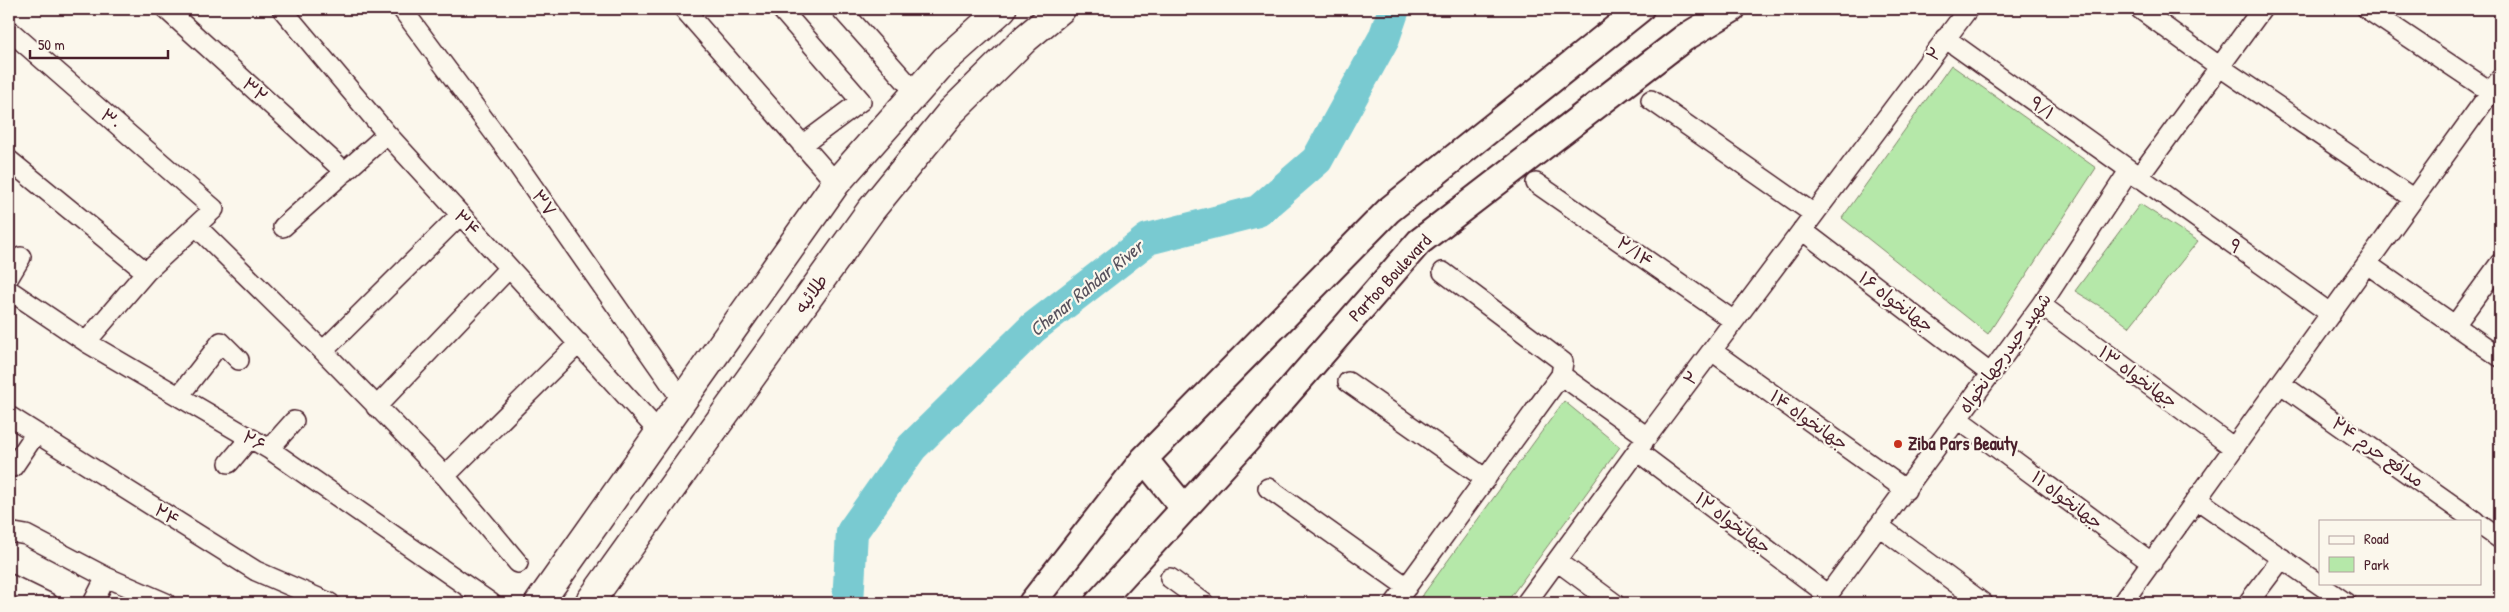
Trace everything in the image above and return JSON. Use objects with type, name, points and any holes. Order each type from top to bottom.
[{"type":"main road","points":[[539,603],[836,183],[945,60],[1002,9]]},
{"type":"main road","name":"طلائیه","points":[[589,603],[871,210],[952,112],[1026,38],[1060,9]]},
{"type":"main road","points":[[1032,603],[1144,459],[1388,210],[1640,9]]},
{"type":"main road","name":"Partoo Boulevard","points":[[1098,603],[1246,441],[1419,242],[1684,38],[1732,9]]},
{"type":"main road","points":[[1144,459],[1184,508]]},
{"type":"street","name":"۳۲","points":[[166,9],[345,172]]},
{"type":"street","name":"۳۴","points":[[282,9],[387,134],[508,269],[579,343],[659,432]]},
{"type":"street","name":"۳۷","points":[[402,9],[512,157],[682,400]]},
{"type":"street","points":[[781,9],[861,101],[802,145]]},
{"type":"street","points":[[841,9],[916,92]]},
{"type":"street","name":"۲","points":[[1526,603],[1642,444],[1968,9]]},
{"type":"street","points":[[2140,9],[2220,67],[2414,199]]},
{"type":"street","name":"شهید حیدرجهانخواه","points":[[1825,599],[1991,374],[2134,174],[2220,67],[2262,9]]},
{"type":"street","points":[[2122,603],[2496,85],[2366,9]]},
{"type":"street","points":[[688,10],[836,183]]},
{"type":"street","name":"۳۰","points":[[9,30],[214,209],[196,226]]},
{"type":"street","name":"۹/۱","points":[[1945,38],[2134,174]]},
{"type":"street","points":[[1651,100],[1814,214]]},
{"type":"street","points":[[283,227],[387,134]]},
{"type":"street","points":[[9,160],[146,272]]},
{"type":"street","name":"۹","points":[[2134,174],[2331,314]]},
{"type":"street","name":"۲/۱۴","points":[[1536,183],[1734,321]]},
{"type":"street","points":[[323,350],[460,215]]},
{"type":"street","points":[[86,342],[146,272],[196,226],[323,350],[376,407],[446,476],[518,563]]},
{"type":"street","name":"جهانخواه ۱۶","points":[[1802,230],[1991,374]]},
{"type":"street","points":[[9,277],[21,257]]},
{"type":"street","points":[[2455,325],[2500,263]]},
{"type":"street","points":[[2367,264],[2500,357]]},
{"type":"street","points":[[376,407],[508,269]]},
{"type":"street","points":[[1395,603],[1561,375],[1563,362],[1444,272]]},
{"type":"street","name":"۲۶","points":[[9,290],[86,342],[269,449],[491,603]]},
{"type":"street","name":"جهانخواه ۱۳","points":[[2041,305],[2234,448]]},
{"type":"street","points":[[179,396],[221,342],[239,360]]},
{"type":"street","points":[[446,476],[579,343]]},
{"type":"street","name":"جهانخواه ۱۴","points":[[1712,351],[1906,490]]},
{"type":"street","points":[[1561,375],[1642,444]]},
{"type":"street","points":[[1348,382],[1486,479]]},
{"type":"street","name":"مدافع حرم ۲۴","points":[[2281,384],[2474,520]]},
{"type":"street","name":"۲۴","points":[[9,416],[256,571],[330,603]]},
{"type":"street","name":"جهانخواه ۱۱","points":[[1958,419],[2152,563]]},
{"type":"street","points":[[269,449],[294,421]]},
{"type":"street","points":[[13,467],[36,433]]},
{"type":"street","points":[[229,463],[250,438]]},
{"type":"street","name":"جهانخواه ۱۲","points":[[1642,444],[1825,599]]},
{"type":"street","points":[[1268,488],[1407,587]]},
{"type":"street","points":[[2198,500],[2346,603]]},
{"type":"street","points":[[1879,526],[1983,603]]},
{"type":"street","points":[[2482,526],[2500,539]]},
{"type":"street","points":[[9,532],[26,536],[106,577],[166,603]]},
{"type":"street","points":[[2248,603],[2282,558]]},
{"type":"street","points":[[1556,561],[1614,603]]},
{"type":"street","points":[[93,603],[106,577]]},
{"type":"street","points":[[1170,578],[1204,603]]},
{"type":"street","points":[[9,584],[48,603]]},
{"type":"green space","points":[[1951,65],[2096,168],[1988,334],[1842,218]]},
{"type":"green space","points":[[2140,204],[2198,241],[2129,327],[2108,311],[2075,291]]},
{"type":"green space","points":[[1564,401],[1620,447],[1506,603],[1417,603]]},
{"type":"waterway","name":"Chenar Rahdar River","points":[[848,603],[852,532],[912,447],[1033,328],[1148,239],[1258,211],[1317,160],[1384,38],[1394,9]]},
{"type":"place","name":"Ziba Pars Beauty","points":[[1898,444]]}]
